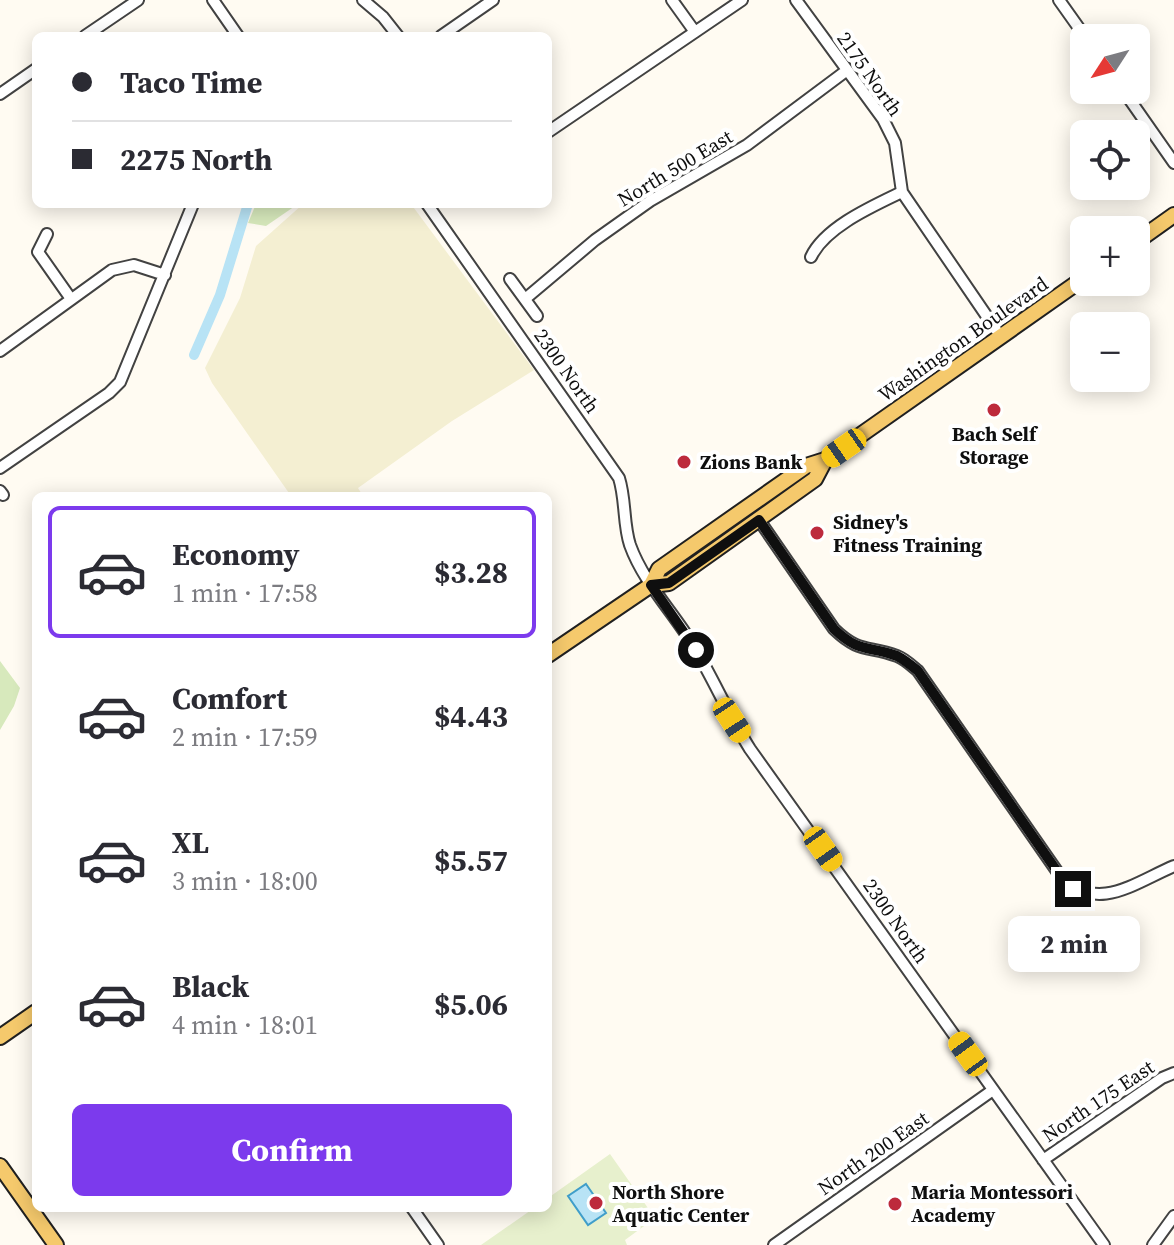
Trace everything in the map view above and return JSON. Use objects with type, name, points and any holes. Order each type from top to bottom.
[{"type":"main road","points":[[1150,232],[1174,215]]},
{"type":"main road","name":"Washington Boulevard","points":[[651,585],[659,569],[672,559],[806,466],[825,460],[1070,288]]},
{"type":"main road","name":"Washington Boulevard","points":[[552,652],[651,585],[669,583],[759,520],[815,479],[825,460]]},
{"type":"main road","points":[[0,1037],[32,1015]]},
{"type":"main road","points":[[0,1166],[32,1211]]},
{"type":"main road","points":[[33,1212],[56,1245]]},
{"type":"street","points":[[91,32],[138,0]]},
{"type":"street","points":[[213,0],[235,32]]},
{"type":"street","points":[[363,0],[395,32]]},
{"type":"street","points":[[447,32],[493,0]]},
{"type":"street","points":[[672,0],[695,32]]},
{"type":"street","points":[[552,129],[742,0]]},
{"type":"street","name":"2175 North","points":[[796,0],[883,119],[895,143],[902,192],[1001,337]]},
{"type":"street","points":[[1059,0],[1076,24]]},
{"type":"street","name":"North 500 East","points":[[525,299],[595,240],[650,201],[747,145],[846,71]]},
{"type":"street","points":[[0,94],[32,72]]},
{"type":"street","points":[[1133,104],[1174,163]]},
{"type":"street","points":[[811,257],[817,244],[867,209],[902,192]]},
{"type":"street","points":[[0,468],[109,393],[120,382],[191,208]]},
{"type":"street","name":"2300 North","points":[[430,208],[619,478],[625,497],[630,543],[651,585],[696,650],[750,749],[1104,1245]]},
{"type":"street","points":[[47,234],[38,252],[71,299]]},
{"type":"street","points":[[0,351],[112,270],[134,265],[165,275]]},
{"type":"street","points":[[510,279],[537,316]]},
{"type":"street","points":[[759,520],[834,629],[846,641],[860,649],[900,657],[918,671],[1061,877],[1073,889],[1086,895],[1100,896],[1174,866]]},
{"type":"street","name":"North 175 East","points":[[1043,1160],[1162,1078],[1174,1073]]},
{"type":"street","name":"North 200 East","points":[[774,1245],[993,1090]]},
{"type":"street","points":[[415,1212],[434,1243]]},
{"type":"street","points":[[1153,1245],[1171,1223]]},
{"type":"shaded area","points":[[299,208],[414,208],[534,370],[452,421],[358,488],[360,492],[288,492],[212,383],[205,368],[240,298],[256,246]]},
{"type":"green space","points":[[254,208],[292,208],[266,226],[248,223]]},
{"type":"green space","points":[[0,661],[20,688],[0,730]]},
{"type":"green space","name":"North Shore Aquatic Center","points":[[610,1154],[655,1218],[625,1240],[627,1245],[481,1245],[528,1212],[552,1212],[552,1195]]},
{"type":"water","points":[[586,1184],[606,1213],[588,1225],[568,1196]]},
{"type":"waterway","points":[[194,355],[220,295],[247,208]]},
{"type":"place","name":"Bach Self Storage","points":[[994,410]]},
{"type":"place","name":"Zions Bank","points":[[684,462]]},
{"type":"place","name":"Sidney's Fitness Training","points":[[817,533]]},
{"type":"place","name":"North Shore Aquatic Center","points":[[596,1203]]},
{"type":"place","name":"Maria Montessori Academy","points":[[895,1204]]},
{"type":"route","points":[[696,650],[651,585],[669,583],[759,520],[834,629],[846,641],[860,649],[900,657],[918,671],[1061,877],[1073,889]]}]
